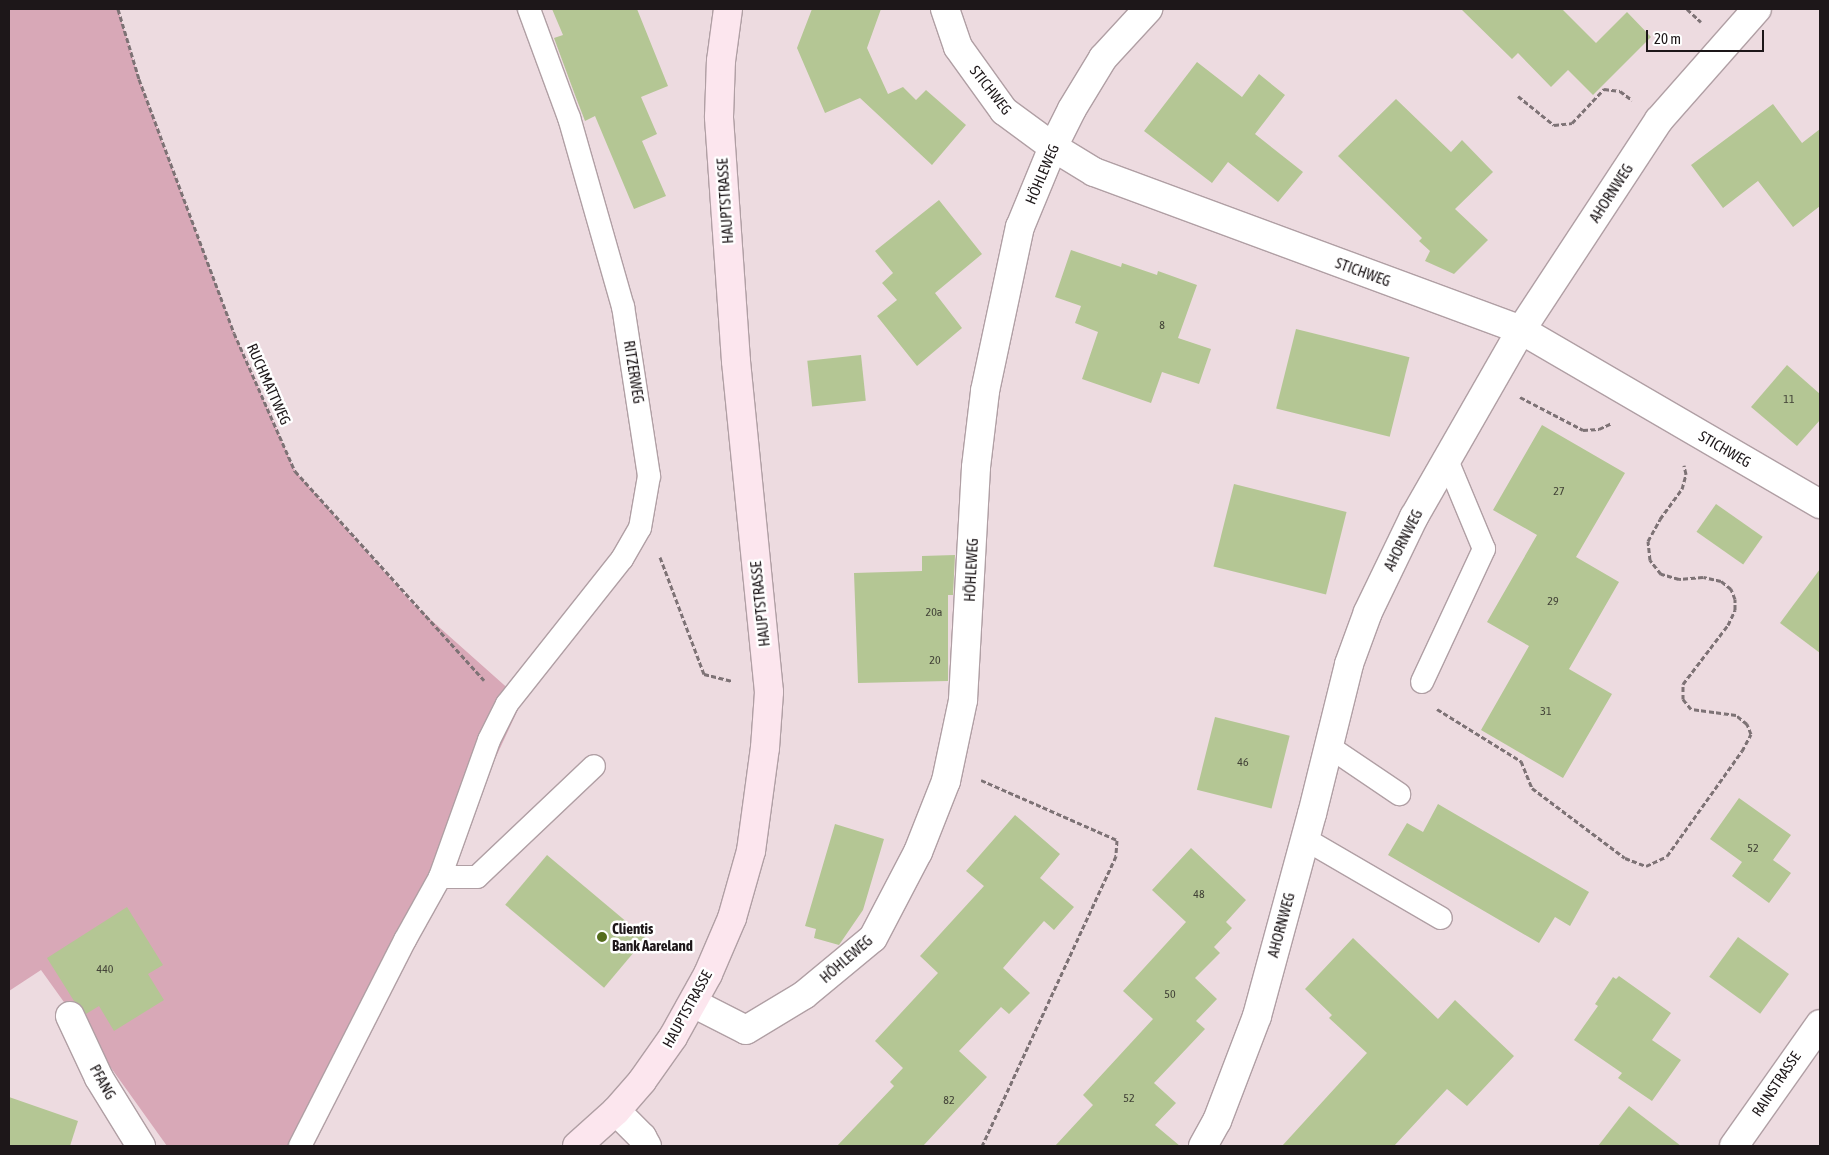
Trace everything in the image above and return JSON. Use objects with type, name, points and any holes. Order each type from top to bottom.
[{"type":"street","name":"HAUPTSTRASSE","points":[[576,1146],[616,1111],[642,1081],[673,1037],[693,1003],[732,918],[751,851],[765,748],[769,692],[736,361],[720,126],[721,61],[728,9]]},
{"type":"street","name":"STICHWEG","points":[[945,9],[958,47],[1004,111],[1053,147],[1094,172],[1521,330],[1820,504]]},
{"type":"street","name":"HÖHLEWEG","points":[[693,1003],[746,1030],[804,995],[872,938],[918,852],[946,781],[963,700],[976,467],[986,392],[1020,227],[1053,147],[1072,109],[1103,58],[1148,9]]},
{"type":"street","name":"AHORNWEG","points":[[1203,1146],[1217,1121],[1257,1016],[1305,839],[1349,664],[1368,612],[1414,517],[1521,330],[1659,120],[1757,9]]},
{"type":"street","name":"PFANG","points":[[70,1016],[99,1078],[141,1146]]},
{"type":"street","name":"RAINSTRASSE","points":[[1734,1146],[1820,1024]]},
{"type":"street","points":[[616,1111],[642,1137],[647,1146]]},
{"type":"lane","name":"RITZERWEG","points":[[300,1146],[405,940],[440,877],[489,740],[507,704],[622,559],[640,528],[649,476],[623,307],[569,118],[529,9]]},
{"type":"lane","points":[[1422,682],[1484,549],[1447,460]]},
{"type":"lane","points":[[1328,746],[1399,794]]},
{"type":"lane","points":[[440,877],[477,877],[594,766]]},
{"type":"lane","points":[[1305,839],[1441,918]]},
{"type":"path","name":"RUCHMATTWEG","points":[[118,9],[139,79],[234,333],[295,471],[507,704]]},
{"type":"path","points":[[1518,96],[1554,125],[1572,123],[1604,89],[1620,91],[1659,120]]},
{"type":"path","points":[[1491,382],[1583,430],[1599,429],[1614,422]]},
{"type":"path","points":[[1436,709],[1521,761],[1532,788],[1625,858],[1646,866],[1667,856],[1742,751],[1750,734],[1748,724],[1736,715],[1691,709],[1683,699],[1683,684],[1728,625],[1735,610],[1735,599],[1731,589],[1721,581],[1703,577],[1679,579],[1661,574],[1650,560],[1648,541],[1660,519],[1682,490],[1686,474],[1682,457]]},
{"type":"path","points":[[640,528],[657,550],[704,674],[769,692]]},
{"type":"path","points":[[949,766],[1117,840],[1116,856],[982,1146]]},
{"type":"shaded area","points":[[9,9],[118,9],[139,79],[234,333],[295,471],[412,603],[522,701],[440,877],[361,1030],[289,1146],[167,1146],[41,970],[9,991]]},
{"type":"building","points":[[552,9],[637,9],[668,86],[641,97],[657,134],[642,141],[666,196],[634,209],[595,116],[585,121],[554,38],[563,35]]},
{"type":"building","points":[[812,9],[881,9],[867,48],[888,94],[903,87],[916,100],[926,90],[966,125],[932,165],[860,98],[825,113],[797,48]]},
{"type":"building","points":[[1461,9],[1562,9],[1596,43],[1627,12],[1651,37],[1593,95],[1568,70],[1551,87],[1518,53],[1512,59]]},
{"type":"building","points":[[1197,62],[1242,97],[1259,74],[1285,95],[1255,134],[1303,172],[1278,202],[1228,162],[1212,183],[1144,131]]},
{"type":"building","points":[[1396,99],[1451,152],[1462,140],[1493,172],[1455,209],[1488,240],[1454,274],[1425,261],[1430,251],[1419,241],[1422,238],[1338,156]]},
{"type":"building","points":[[1773,104],[1802,143],[1820,129],[1820,206],[1793,227],[1758,181],[1723,208],[1691,165]]},
{"type":"building","points":[[939,200],[982,254],[935,293],[962,328],[917,366],[877,316],[897,300],[882,283],[893,273],[875,251]]},
{"type":"building","points":[[1071,250],[1121,267],[1122,263],[1157,275],[1158,271],[1197,285],[1178,338],[1211,349],[1199,384],[1162,372],[1151,403],[1082,379],[1098,332],[1075,323],[1081,306],[1055,297]]},
{"type":"building","points":[[1296,329],[1410,357],[1390,437],[1276,409]]},
{"type":"building","points":[[861,355],[866,401],[812,406],[807,361]]},
{"type":"building","points":[[1787,365],[1820,394],[1820,420],[1797,446],[1751,407]]},
{"type":"building","points":[[1542,425],[1625,473],[1576,557],[1619,582],[1569,669],[1612,694],[1563,778],[1481,730],[1529,646],[1487,622],[1537,535],[1493,510]]},
{"type":"building","points":[[1234,484],[1347,512],[1326,595],[1213,566]]},
{"type":"building","points":[[1716,504],[1763,537],[1743,565],[1696,532]]},
{"type":"building","points":[[955,555],[953,595],[948,595],[948,681],[858,683],[854,573],[922,571],[922,556]]},
{"type":"building","points":[[1820,569],[1820,653],[1780,623]]},
{"type":"building","points":[[1215,717],[1290,736],[1272,808],[1197,790]]},
{"type":"building","points":[[1739,798],[1791,835],[1773,860],[1791,873],[1769,903],[1732,876],[1742,862],[1710,839]]},
{"type":"building","points":[[1438,804],[1589,892],[1570,926],[1555,917],[1539,943],[1388,855],[1407,823],[1423,832]]},
{"type":"building","points":[[1015,815],[1060,854],[1040,878],[1074,907],[1054,930],[1044,921],[1003,968],[1030,993],[1009,1014],[1001,1007],[959,1051],[987,1077],[923,1146],[837,1146],[894,1086],[890,1082],[903,1068],[875,1041],[938,973],[920,956],[984,886],[966,871]]},
{"type":"building","points":[[835,824],[884,839],[863,910],[839,945],[814,938],[816,929],[805,926]]},
{"type":"building","points":[[1191,848],[1246,900],[1226,922],[1232,928],[1214,947],[1220,953],[1195,978],[1217,999],[1196,1021],[1205,1029],[1154,1083],[1176,1103],[1155,1125],[1180,1146],[1055,1146],[1093,1105],[1083,1095],[1153,1019],[1123,991],[1186,922],[1152,890]]},
{"type":"building","points":[[547,855],[646,938],[604,988],[505,905]]},
{"type":"building","points":[[127,907],[163,965],[148,974],[164,1000],[114,1031],[99,1006],[86,1014],[79,1004],[74,1001],[47,958]]},
{"type":"building","points":[[1738,937],[1789,974],[1760,1014],[1709,977]]},
{"type":"building","points":[[1353,938],[1438,1019],[1455,1000],[1514,1056],[1467,1106],[1447,1089],[1394,1146],[1282,1146],[1367,1053],[1329,1018],[1332,1015],[1305,989]]},
{"type":"building","points":[[1619,976],[1671,1013],[1652,1040],[1681,1060],[1652,1101],[1618,1078],[1622,1073],[1574,1040],[1598,1006],[1595,1004],[1613,977],[1616,979]]},
{"type":"building","points":[[9,1097],[78,1121],[70,1146],[9,1146]]},
{"type":"building","points":[[1629,1106],[1681,1146],[1598,1146]]},
{"type":"place","name":"Clientis Bank Aareland","points":[[602,937]]}]
